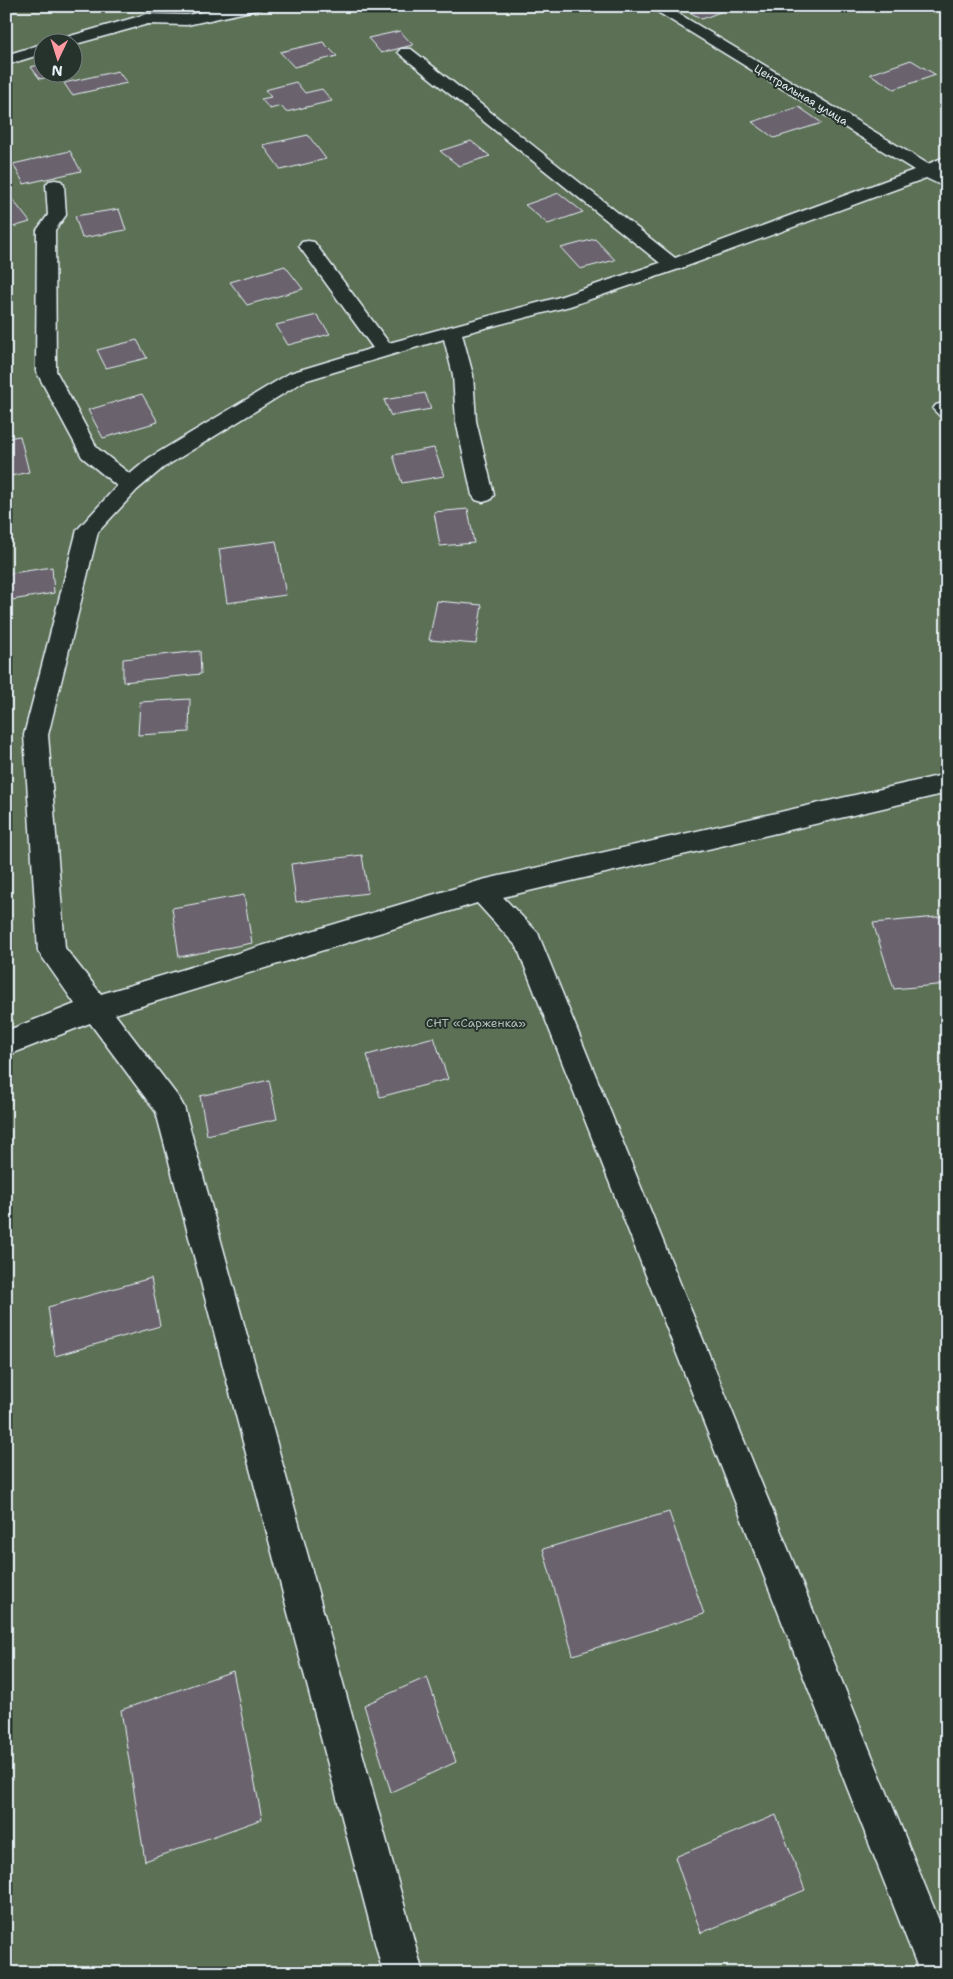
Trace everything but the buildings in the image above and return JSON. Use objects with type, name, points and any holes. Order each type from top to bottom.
[{"type":"street","points":[[82,37],[147,19],[187,20],[255,6]]},
{"type":"street","name":"Центральная улица","points":[[655,6],[940,172]]},
{"type":"street","points":[[126,9],[147,19]]},
{"type":"street","points":[[6,60],[32,52]]},
{"type":"street","points":[[406,52],[673,265]]},
{"type":"street","points":[[403,1973],[169,1107],[52,951],[36,735],[88,530],[130,485],[156,463],[297,377],[452,331],[563,302],[940,172]]},
{"type":"street","points":[[55,185],[57,215],[46,230],[46,371],[89,452],[130,485]]},
{"type":"street","points":[[308,246],[385,351]]},
{"type":"street","points":[[452,331],[463,375],[466,421],[483,494]]},
{"type":"street","points":[[6,1044],[95,1008],[482,891],[944,786]]},
{"type":"street","points":[[482,891],[528,941],[940,1973]]},
{"type":"green space","name":"СНТ «Сарженка»","points":[[6,6],[947,6],[947,1973],[6,1973]]}]
